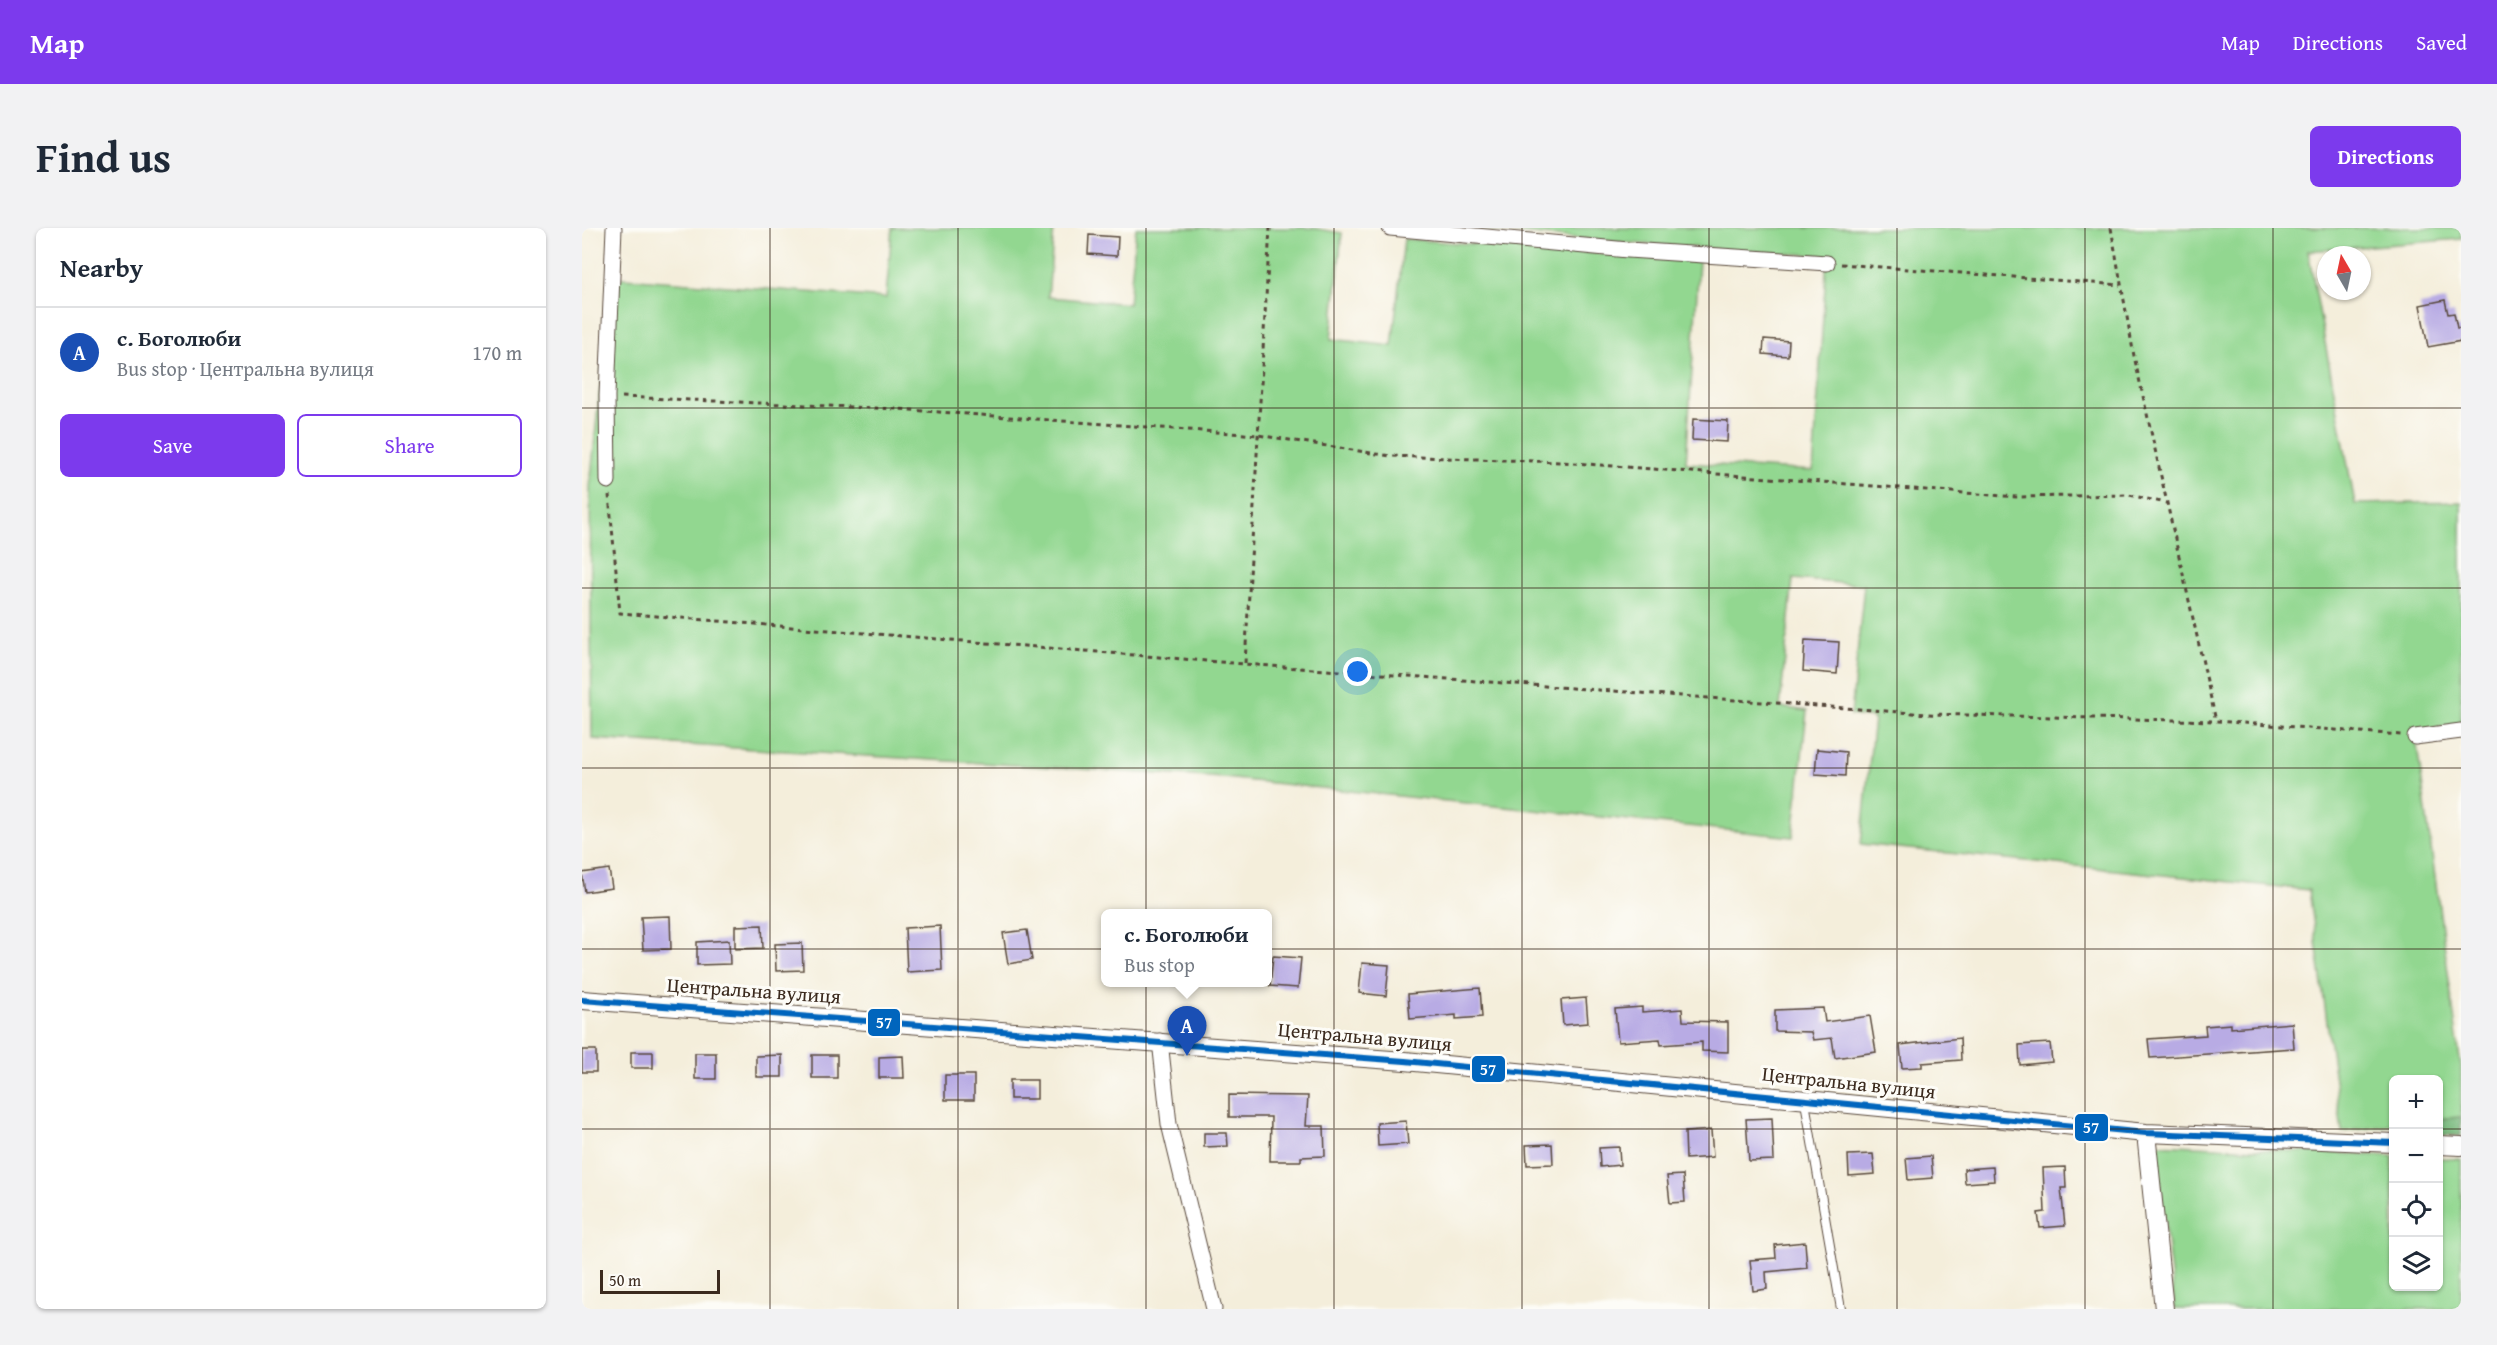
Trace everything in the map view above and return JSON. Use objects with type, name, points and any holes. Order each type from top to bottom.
[{"type":"street","points":[[608,481],[607,396],[614,228]]},
{"type":"street","points":[[1390,228],[1628,250],[1827,263]]},
{"type":"street","points":[[2415,736],[2461,731]]},
{"type":"street","name":"Центральна вулиця","points":[[582,1000],[1160,1041],[1404,1061],[2146,1133],[2389,1143]]},
{"type":"street","points":[[1160,1041],[1169,1124],[1214,1309]]},
{"type":"street","points":[[2146,1133],[2164,1309]]},
{"type":"street","points":[[2443,1145],[2461,1146]]},
{"type":"lane","points":[[1804,1100],[1841,1309]]},
{"type":"path","points":[[1244,664],[1270,228]]},
{"type":"path","points":[[2111,228],[2120,285],[2166,502],[2216,721]]},
{"type":"path","points":[[1827,263],[2120,285]]},
{"type":"path","points":[[607,396],[897,409],[1258,435],[1390,456],[1561,462],[2017,497],[2129,495],[2166,502]]},
{"type":"path","points":[[608,481],[620,613],[1244,664],[1927,714],[2216,721],[2415,736]]},
{"type":"green space","points":[[892,228],[1054,228],[1048,297],[1129,304],[1136,228],[1312,228],[1342,233],[1331,339],[1392,346],[1404,239],[1699,261],[1686,463],[1813,471],[1827,256],[1629,243],[1466,228],[2461,228],[2461,239],[2371,246],[2317,246],[2317,250],[2308,251],[2355,504],[2461,502],[2461,724],[2415,731],[2461,1067],[2461,1117],[2443,1119],[2443,1075],[2389,1075],[2389,1126],[2342,1132],[2309,890],[1861,844],[1874,718],[1851,715],[1864,585],[1793,579],[1780,707],[1807,711],[1793,837],[1224,778],[592,739],[590,487],[611,277],[886,298]]},
{"type":"green space","points":[[2461,1117],[2461,1136],[2443,1135],[2443,1119]]},
{"type":"green space","points":[[2156,1144],[2389,1156],[2389,1291],[2443,1291],[2443,1158],[2461,1159],[2461,1309],[2175,1309]]},
{"type":"building","points":[[1089,235],[1118,237],[1117,256],[1088,254]]},
{"type":"building","points":[[2445,300],[2448,314],[2454,313],[2457,328],[2461,328],[2461,341],[2428,347],[2420,305]]},
{"type":"building","points":[[1764,339],[1789,341],[1788,356],[1763,354]]},
{"type":"building","points":[[1693,419],[1728,421],[1727,442],[1692,440]]},
{"type":"building","points":[[1805,640],[1839,642],[1837,674],[1803,671]]},
{"type":"building","points":[[1817,749],[1846,752],[1845,776],[1815,774]]},
{"type":"building","points":[[609,869],[612,888],[585,892],[582,873]]},
{"type":"building","points":[[670,916],[671,949],[643,950],[641,917]]},
{"type":"building","points":[[762,925],[763,948],[735,949],[735,926]]},
{"type":"building","points":[[940,926],[942,970],[907,972],[905,928]]},
{"type":"building","points":[[1027,930],[1032,960],[1008,964],[1003,933]]},
{"type":"building","points":[[729,940],[730,964],[697,965],[697,942]]},
{"type":"building","points":[[802,943],[803,970],[776,971],[775,944]]},
{"type":"building","points":[[1273,956],[1301,958],[1298,988],[1272,986]]},
{"type":"building","points":[[1362,963],[1389,965],[1386,996],[1359,993]]},
{"type":"building","points":[[1480,988],[1482,1017],[1456,1019],[1456,1015],[1410,1019],[1408,994]]},
{"type":"building","points":[[1586,998],[1588,1023],[1563,1025],[1561,1000]]},
{"type":"building","points":[[1642,1007],[1642,1012],[1682,1009],[1683,1021],[1728,1022],[1728,1052],[1702,1051],[1702,1042],[1661,1045],[1660,1039],[1618,1042],[1615,1009]]},
{"type":"building","points":[[1823,1008],[1825,1022],[1870,1016],[1876,1052],[1835,1058],[1832,1038],[1813,1040],[1811,1032],[1775,1031],[1775,1010]]},
{"type":"building","points":[[2292,1023],[2294,1048],[2150,1058],[2148,1039],[2206,1035],[2205,1026],[2231,1024],[2231,1028]]},
{"type":"building","points":[[1960,1038],[1961,1060],[1922,1063],[1922,1067],[1902,1068],[1900,1045]]},
{"type":"building","points":[[2050,1043],[2052,1062],[2020,1065],[2019,1045]]},
{"type":"building","points":[[582,1050],[596,1050],[596,1072],[582,1072]]},
{"type":"building","points":[[631,1052],[653,1052],[653,1068],[631,1068]]},
{"type":"building","points":[[695,1053],[716,1053],[716,1079],[695,1079]]},
{"type":"building","points":[[782,1055],[782,1077],[756,1077],[756,1056]]},
{"type":"building","points":[[812,1055],[837,1055],[837,1078],[812,1078]]},
{"type":"building","points":[[903,1056],[904,1078],[879,1078],[879,1057]]},
{"type":"building","points":[[945,1075],[974,1075],[974,1100],[945,1100]]},
{"type":"building","points":[[1010,1080],[1037,1080],[1037,1099],[1010,1099]]},
{"type":"building","points":[[1229,1095],[1308,1096],[1306,1126],[1324,1126],[1325,1156],[1301,1157],[1301,1161],[1270,1161],[1271,1117],[1229,1117]]},
{"type":"building","points":[[1772,1118],[1774,1160],[1749,1161],[1746,1119]]},
{"type":"building","points":[[1406,1121],[1408,1144],[1378,1146],[1377,1123]]},
{"type":"building","points":[[1711,1130],[1713,1157],[1686,1159],[1685,1132]]},
{"type":"building","points":[[1204,1133],[1227,1133],[1228,1146],[1204,1147]]},
{"type":"building","points":[[1552,1144],[1553,1164],[1527,1165],[1526,1145]]},
{"type":"building","points":[[1619,1147],[1620,1165],[1600,1167],[1599,1148]]},
{"type":"building","points":[[1873,1154],[1875,1174],[1849,1176],[1848,1155]]},
{"type":"building","points":[[1931,1156],[1933,1178],[1908,1180],[1906,1158]]},
{"type":"building","points":[[1993,1167],[1994,1181],[1965,1183],[1964,1169]]},
{"type":"building","points":[[2065,1167],[2066,1188],[2061,1188],[2065,1226],[2040,1228],[2038,1213],[2045,1212],[2043,1168]]},
{"type":"building","points":[[1683,1175],[1685,1202],[1670,1203],[1667,1176]]},
{"type":"building","points":[[1805,1242],[1807,1268],[1766,1272],[1767,1289],[1753,1291],[1750,1260],[1776,1258],[1775,1245]]},
{"type":"transit line","name":"57","points":[[582,1000],[1405,1061],[2146,1133],[2389,1143]]},
{"type":"place","name":"с. Боголюби","points":[[1187,1056]]}]
